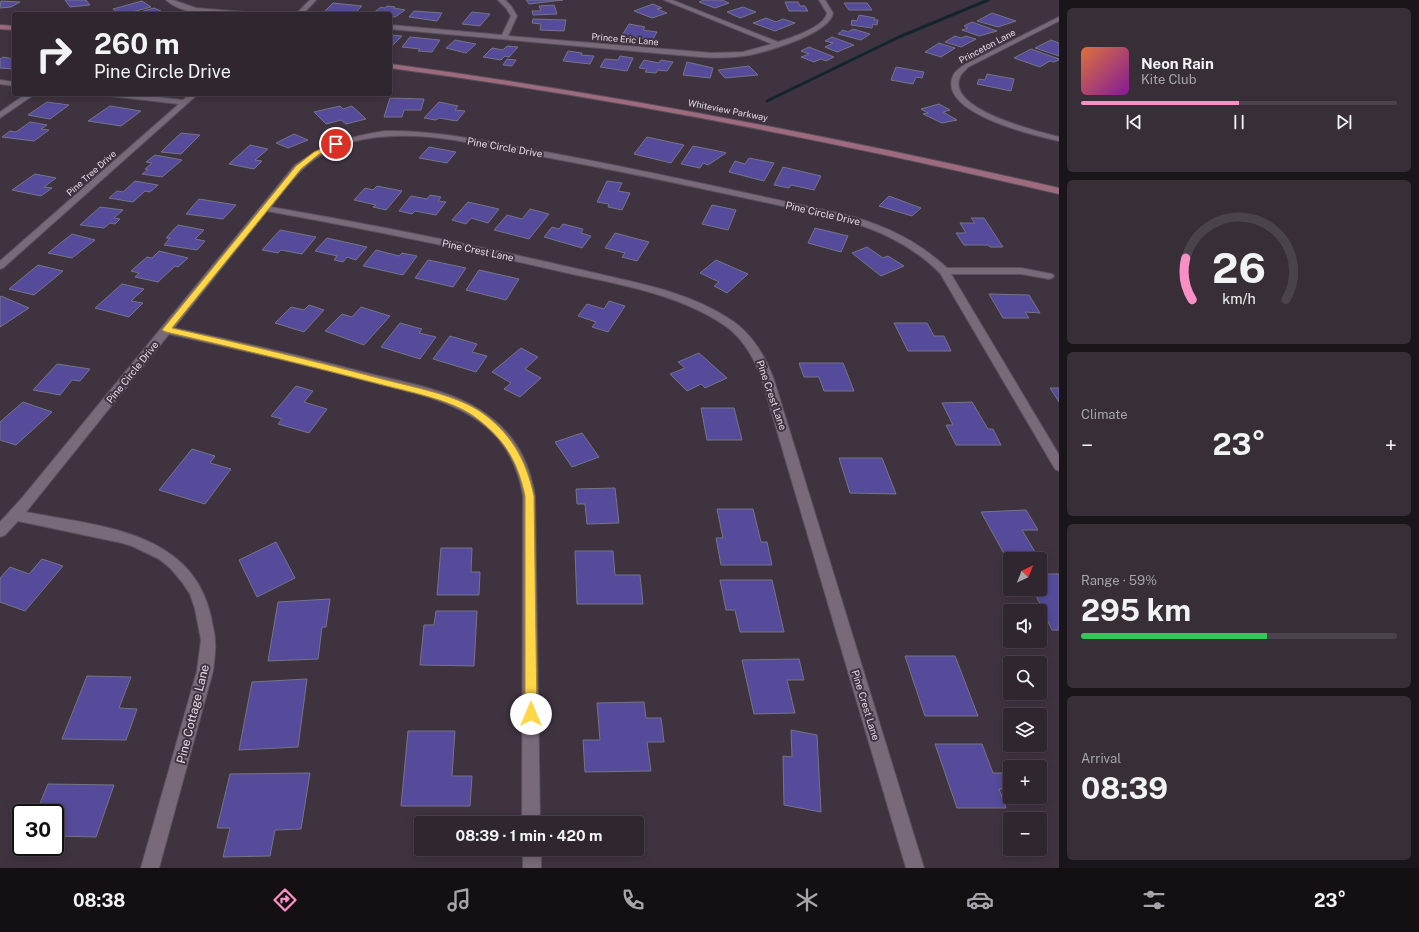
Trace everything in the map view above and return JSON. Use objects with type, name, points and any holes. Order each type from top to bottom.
[{"type":"street","points":[[169,0],[188,8],[225,12]]},
{"type":"street","points":[[301,12],[313,0]]},
{"type":"street","points":[[501,0],[509,7],[514,16],[512,23],[504,37]]},
{"type":"street","points":[[667,0],[777,44]]},
{"type":"street","name":"Prince Eric Lane","points":[[392,27],[714,56],[748,53],[816,29],[825,24],[831,13],[829,8],[822,0]]},
{"type":"street","name":"Princeton Lane","points":[[1059,19],[966,66],[956,75],[954,82],[956,90],[963,98],[990,117],[1020,129],[1059,139]]},
{"type":"street","points":[[0,27],[12,28]]},
{"type":"street","name":"Whiteview Parkway","points":[[392,66],[550,89],[726,120],[864,147],[1059,191]]},
{"type":"street","points":[[0,82],[12,84]]},
{"type":"street","points":[[0,116],[28,96]]},
{"type":"street","points":[[129,96],[185,102]]},
{"type":"street","name":"Pine Tree Drive","points":[[0,266],[192,96]]},
{"type":"street","name":"Pine Circle Drive","points":[[0,531],[16,515],[298,167],[329,147],[373,135],[397,132],[420,133],[625,169],[852,220],[876,227],[907,241],[924,252],[944,271],[1059,466]]},
{"type":"street","name":"Pine Crest Lane","points":[[264,208],[438,241],[647,290],[697,306],[726,321],[741,334],[760,358],[768,380],[914,868]]},
{"type":"street","points":[[944,271],[1022,271],[1049,276]]},
{"type":"street","points":[[166,330],[290,357],[440,397],[474,412],[494,426],[508,442],[525,473],[530,496],[532,816]]},
{"type":"street","name":"Pine Cottage Lane","points":[[16,515],[122,537],[150,547],[176,565],[196,592],[202,609],[208,640],[205,671],[150,868]]},
{"type":"street","points":[[532,856],[532,868]]},
{"type":"building","points":[[65,0],[86,0],[90,5],[70,7]]},
{"type":"building","points":[[526,0],[563,0],[529,4]]},
{"type":"building","points":[[704,0],[722,0],[729,3],[715,8],[699,2]]},
{"type":"building","points":[[1,1],[20,2],[11,7],[0,8]]},
{"type":"building","points":[[142,1],[151,7],[132,12],[117,12],[113,9]]},
{"type":"building","points":[[785,2],[798,2],[800,6],[805,6],[808,11],[789,11]]},
{"type":"building","points":[[333,3],[362,6],[356,12],[324,12]]},
{"type":"building","points":[[844,3],[867,3],[872,10],[849,10]]},
{"type":"building","points":[[653,4],[662,8],[657,9],[667,13],[652,18],[634,11]]},
{"type":"building","points":[[554,5],[557,14],[533,15],[532,11],[541,11],[539,6]]},
{"type":"building","points":[[387,6],[405,10],[395,17],[392,16],[392,12],[374,12],[381,7],[385,8]]},
{"type":"building","points":[[743,7],[756,12],[740,18],[727,12]]},
{"type":"building","points":[[154,8],[161,11],[156,12],[140,12]]},
{"type":"building","points":[[414,11],[442,13],[437,21],[409,17]]},
{"type":"building","points":[[472,12],[490,14],[480,26],[462,24]]},
{"type":"building","points":[[992,13],[1016,21],[998,27],[977,21]]},
{"type":"building","points":[[859,15],[875,18],[874,20],[878,20],[877,25],[873,24],[872,28],[851,25],[852,20],[857,21]]},
{"type":"building","points":[[766,18],[776,22],[783,19],[795,23],[775,31],[753,23]]},
{"type":"building","points":[[533,19],[566,20],[564,31],[540,30],[541,24],[532,23]]},
{"type":"building","points":[[972,22],[997,31],[979,36],[962,30],[968,28],[964,26]]},
{"type":"building","points":[[629,24],[645,27],[643,30],[657,32],[653,39],[621,37]]},
{"type":"building","points":[[853,29],[870,34],[861,40],[838,34],[843,30],[848,32]]},
{"type":"building","points":[[392,35],[402,36],[392,46]]},
{"type":"building","points":[[955,36],[961,38],[966,36],[976,39],[961,47],[945,42]]},
{"type":"building","points":[[410,37],[440,40],[432,52],[418,51],[420,49],[402,47]]},
{"type":"building","points":[[832,37],[854,45],[837,52],[825,47],[833,43],[825,41]]},
{"type":"building","points":[[455,40],[476,44],[466,53],[446,48]]},
{"type":"building","points":[[1051,40],[1059,43],[1059,56],[1035,48]]},
{"type":"building","points":[[939,43],[955,48],[941,57],[925,52]]},
{"type":"building","points":[[507,46],[518,47],[509,57],[505,56],[501,60],[483,57],[492,48],[503,50]]},
{"type":"building","points":[[809,47],[834,57],[826,61],[821,59],[814,62],[801,57],[809,54],[801,51]]},
{"type":"building","points":[[1031,49],[1059,60],[1054,62],[1050,61],[1040,67],[1014,58]]},
{"type":"building","points":[[568,51],[582,53],[581,55],[594,56],[590,64],[563,61]]},
{"type":"building","points":[[620,56],[633,58],[627,71],[600,67],[605,59],[618,60]]},
{"type":"building","points":[[3,57],[12,59],[12,69],[0,68],[0,59]]},
{"type":"building","points":[[507,59],[516,60],[512,66],[503,65]]},
{"type":"building","points":[[644,60],[659,63],[661,60],[673,62],[667,71],[658,70],[656,73],[645,72],[647,69],[639,68]]},
{"type":"building","points":[[687,62],[713,68],[710,78],[683,75]]},
{"type":"building","points":[[749,66],[758,75],[725,78],[718,70]]},
{"type":"building","points":[[896,67],[924,72],[922,78],[916,77],[913,84],[891,80]]},
{"type":"building","points":[[987,74],[1014,79],[1011,91],[977,84],[979,79],[985,80]]},
{"type":"building","points":[[390,98],[424,99],[421,110],[404,110],[402,117],[384,117]]},
{"type":"building","points":[[47,102],[69,105],[50,119],[28,115]]},
{"type":"building","points":[[439,102],[458,106],[455,110],[465,111],[457,121],[439,118],[436,120],[424,118]]},
{"type":"building","points":[[939,104],[950,110],[943,112],[957,120],[942,123],[923,114],[928,113],[921,109]]},
{"type":"building","points":[[110,106],[141,111],[121,126],[88,121]]},
{"type":"building","points":[[340,106],[343,109],[352,106],[366,119],[346,124],[341,120],[326,124],[314,112]]},
{"type":"building","points":[[30,122],[47,125],[41,129],[49,130],[34,141],[2,137],[10,131],[16,132]]},
{"type":"building","points":[[181,133],[200,135],[181,154],[161,152]]},
{"type":"building","points":[[294,134],[308,140],[288,148],[276,143]]},
{"type":"building","points":[[647,137],[684,145],[671,163],[634,154]]},
{"type":"building","points":[[250,145],[268,149],[255,160],[262,161],[254,169],[229,164]]},
{"type":"building","points":[[693,146],[726,153],[708,165],[703,163],[700,168],[681,164]]},
{"type":"building","points":[[429,147],[456,152],[447,163],[419,158]]},
{"type":"building","points":[[155,155],[182,160],[162,177],[142,174],[148,170],[145,169],[152,163],[146,162]]},
{"type":"building","points":[[749,158],[774,163],[764,181],[729,172],[735,161],[745,164]]},
{"type":"building","points":[[783,167],[821,176],[814,190],[791,185],[789,188],[774,185]]},
{"type":"building","points":[[35,174],[56,178],[44,187],[52,188],[41,196],[12,190]]},
{"type":"building","points":[[135,181],[158,185],[150,192],[145,191],[133,202],[109,198],[117,191],[123,192]]},
{"type":"building","points":[[607,181],[622,183],[618,191],[630,193],[622,210],[608,207],[609,204],[597,202]]},
{"type":"building","points":[[377,186],[402,191],[386,210],[373,207],[376,205],[354,200],[365,188],[373,190]]},
{"type":"building","points":[[430,195],[441,197],[438,201],[446,202],[436,215],[415,211],[412,214],[399,211],[411,196],[427,199]]},
{"type":"building","points":[[889,196],[921,208],[912,216],[879,206]]},
{"type":"building","points":[[199,199],[236,205],[223,219],[186,214]]},
{"type":"building","points":[[468,202],[499,209],[488,223],[471,218],[466,224],[452,220]]},
{"type":"building","points":[[712,205],[736,210],[728,230],[702,224]]},
{"type":"building","points":[[100,207],[123,210],[114,218],[120,219],[115,224],[110,223],[104,228],[80,225]]},
{"type":"building","points":[[530,209],[549,214],[529,239],[494,230],[507,215],[522,219]]},
{"type":"building","points":[[971,218],[984,218],[1003,247],[990,247],[988,245],[964,245],[956,233],[966,233],[960,223],[975,223]]},
{"type":"building","points":[[563,224],[583,229],[581,233],[591,236],[582,248],[544,237],[552,227],[559,229]]},
{"type":"building","points":[[178,225],[204,230],[195,239],[205,241],[197,250],[164,245],[170,238],[166,238]]},
{"type":"building","points":[[815,228],[848,236],[841,252],[808,243]]},
{"type":"building","points":[[280,230],[316,237],[302,254],[281,250],[278,253],[262,250]]},
{"type":"building","points":[[615,233],[649,242],[637,261],[622,257],[625,253],[605,248]]},
{"type":"building","points":[[72,234],[95,240],[72,258],[48,253]]},
{"type":"building","points":[[327,238],[367,247],[356,260],[347,257],[343,262],[334,260],[337,256],[315,251]]},
{"type":"building","points":[[867,247],[883,258],[888,256],[904,266],[881,276],[852,253]]},
{"type":"building","points":[[376,250],[399,256],[402,253],[417,256],[403,275],[363,266]]},
{"type":"building","points":[[159,251],[188,258],[178,267],[175,266],[158,282],[135,277],[139,273],[131,271],[147,257],[152,258]]},
{"type":"building","points":[[428,260],[466,268],[453,287],[415,278]]},
{"type":"building","points":[[716,260],[748,274],[727,293],[714,286],[719,282],[700,273]]},
{"type":"building","points":[[38,265],[63,271],[34,295],[9,289]]},
{"type":"building","points":[[479,270],[519,279],[506,300],[466,290]]},
{"type":"building","points":[[122,284],[144,289],[131,301],[143,303],[129,317],[95,308]]},
{"type":"building","points":[[989,294],[1029,295],[1040,313],[1025,312],[1029,318],[1003,318]]},
{"type":"building","points":[[1,296],[29,308],[0,327],[0,297]]},
{"type":"building","points":[[609,301],[625,306],[608,332],[592,327],[596,322],[578,316],[587,304],[604,309]]},
{"type":"building","points":[[309,305],[324,310],[304,332],[275,323],[291,307],[304,310]]},
{"type":"building","points":[[361,307],[390,316],[364,345],[325,331],[342,314],[352,317]]},
{"type":"building","points":[[400,323],[422,329],[419,333],[436,337],[420,359],[381,347]]},
{"type":"building","points":[[894,323],[927,323],[934,336],[944,336],[951,351],[908,351]]},
{"type":"building","points":[[450,336],[477,344],[472,352],[487,356],[476,372],[433,359]]},
{"type":"building","points":[[521,348],[538,357],[525,369],[541,378],[520,397],[504,389],[511,383],[492,372]]},
{"type":"building","points":[[699,353],[727,378],[705,388],[701,384],[687,391],[670,374],[685,368],[678,362]]},
{"type":"building","points":[[799,363],[843,363],[854,391],[824,391],[819,377],[804,377]]},
{"type":"building","points":[[57,364],[90,369],[80,381],[72,380],[60,395],[33,390]]},
{"type":"building","points":[[296,386],[313,391],[304,402],[327,409],[309,433],[278,424],[282,419],[271,416]]},
{"type":"building","points":[[1050,388],[1059,388],[1059,402]]},
{"type":"building","points":[[23,402],[52,412],[16,445],[0,440],[0,422]]},
{"type":"building","points":[[972,402],[988,429],[993,429],[1001,445],[956,445],[946,425],[953,425],[942,403]]},
{"type":"building","points":[[701,408],[734,408],[742,440],[707,440]]},
{"type":"building","points":[[582,433],[599,457],[572,467],[555,442]]},
{"type":"building","points":[[192,449],[215,456],[210,463],[231,469],[205,504],[159,490]]},
{"type":"building","points":[[839,458],[882,458],[896,494],[850,493]]},
{"type":"building","points":[[615,488],[619,523],[587,524],[585,504],[577,504],[576,489]]},
{"type":"building","points":[[717,509],[753,509],[761,542],[767,542],[772,565],[721,565],[716,538],[723,538]]},
{"type":"building","points":[[1026,510],[1038,530],[1022,530],[1035,552],[1003,552],[981,512]]},
{"type":"building","points":[[276,542],[295,578],[257,597],[239,560]]},
{"type":"building","points":[[441,548],[472,548],[471,572],[480,572],[479,595],[437,595]]},
{"type":"building","points":[[575,551],[613,551],[615,575],[640,575],[643,604],[577,604]]},
{"type":"building","points":[[42,559],[63,566],[25,611],[0,602],[0,578],[10,567],[29,574]]},
{"type":"building","points":[[1047,574],[1059,574],[1059,630],[1052,630],[1047,619],[1047,604],[1040,604],[1036,596],[1047,596]]},
{"type":"building","points":[[720,580],[772,580],[784,632],[740,632],[735,610],[726,610]]},
{"type":"building","points":[[330,599],[326,627],[322,627],[318,659],[268,661],[278,602]]},
{"type":"building","points":[[436,611],[477,611],[474,666],[420,665],[424,625],[434,625]]},
{"type":"building","points":[[905,656],[955,656],[978,716],[925,716]]},
{"type":"building","points":[[799,659],[804,680],[787,680],[795,713],[754,714],[742,660]]},
{"type":"building","points":[[87,676],[131,677],[119,708],[137,709],[126,740],[62,739]]},
{"type":"building","points":[[307,679],[298,747],[239,750],[252,682]]},
{"type":"building","points":[[644,702],[646,718],[661,718],[664,742],[647,742],[651,771],[585,772],[583,740],[600,740],[597,703]]},
{"type":"building","points":[[791,730],[817,735],[821,812],[784,805],[783,756],[792,757]]},
{"type":"building","points":[[408,731],[455,731],[452,776],[472,776],[470,806],[401,806]]},
{"type":"building","points":[[935,744],[982,744],[993,773],[1003,773],[1003,789],[999,789],[1003,804],[1005,804],[1006,808],[957,808]]},
{"type":"building","points":[[310,773],[301,829],[275,830],[270,856],[223,857],[230,828],[217,828],[230,774]]},
{"type":"building","points":[[48,784],[114,785],[96,837],[64,836],[64,804],[40,804]]},
{"type":"waterway","points":[[767,101],[899,37],[988,0]]},
{"type":"route","points":[[336,144],[306,160],[298,167],[166,330],[290,357],[440,397],[474,412],[494,426],[508,442],[515,453],[525,473],[530,496],[531,714]]}]
